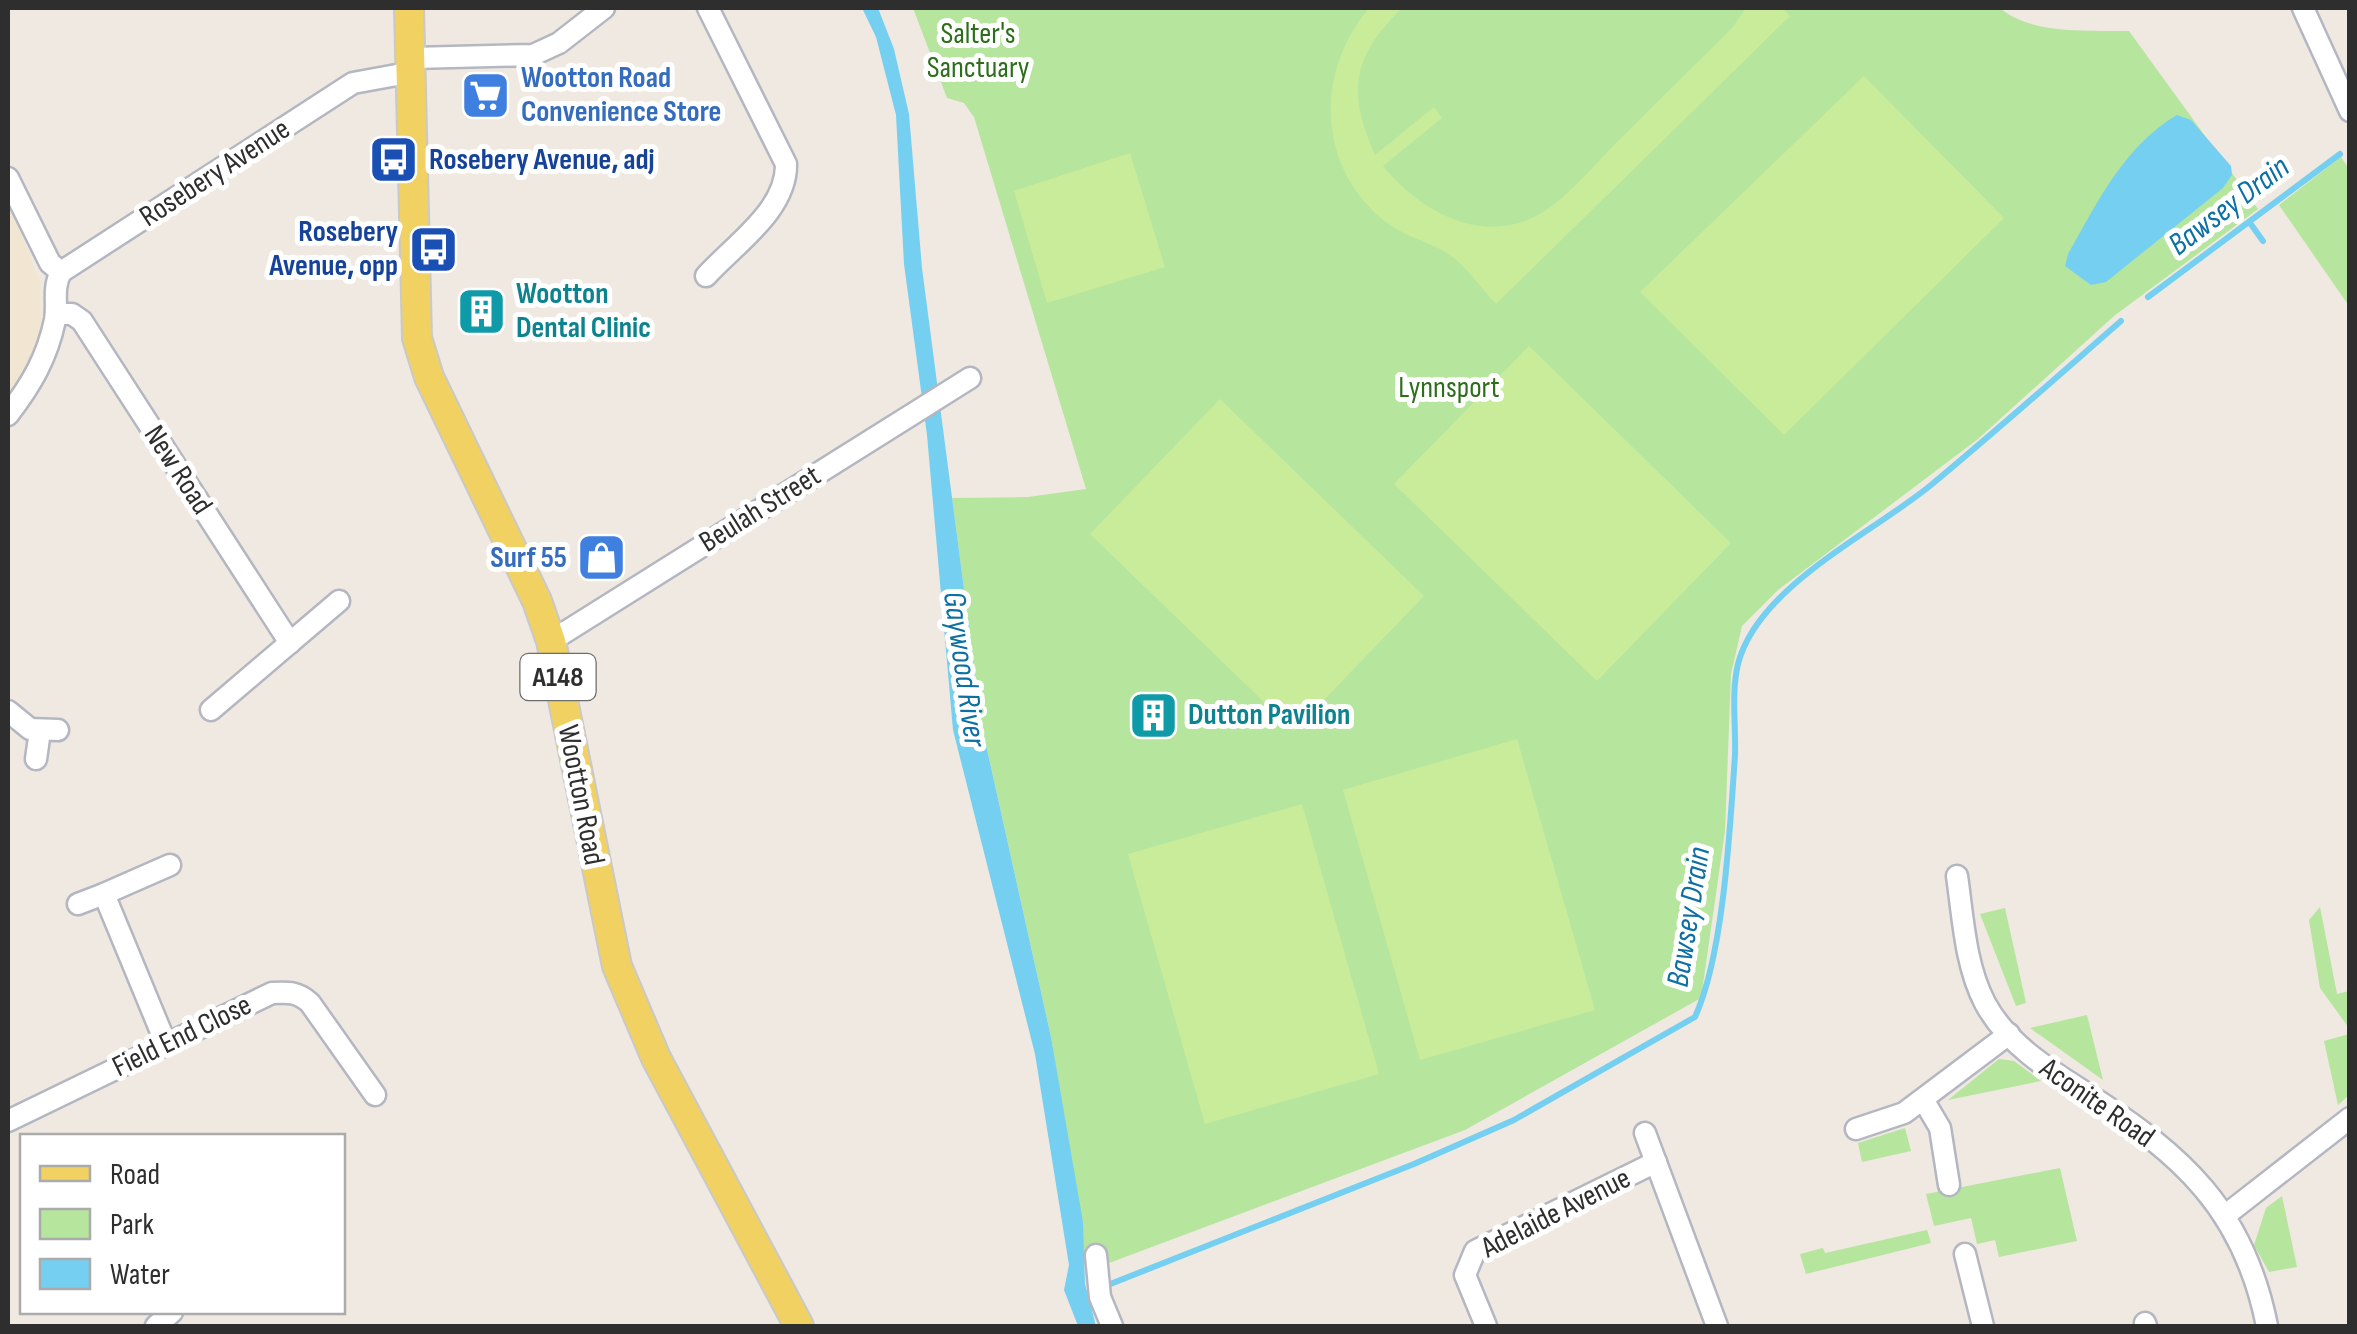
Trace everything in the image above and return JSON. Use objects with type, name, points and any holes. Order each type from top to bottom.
[{"type":"main road","name":"Wootton Road","points":[[409,8],[417,338],[436,392],[537,601],[551,641],[617,966],[656,1058],[798,1326]]},
{"type":"street","name":"Rosebery Avenue","points":[[61,272],[354,83],[413,65],[533,55],[559,44],[604,8]]},
{"type":"street","points":[[700,248],[712,270],[783,192],[786,164],[708,8]]},
{"type":"street","points":[[2303,8],[2350,111]]},
{"type":"street","points":[[8,178],[50,264],[61,272],[54,295],[56,314],[40,370],[8,415]]},
{"type":"street","name":"New Road","points":[[56,314],[72,314],[82,321],[290,643]]},
{"type":"street","name":"Beulah Street","points":[[551,641],[964,381]]},
{"type":"street","points":[[211,710],[338,601]]},
{"type":"street","points":[[8,711],[30,729],[49,731],[36,759]]},
{"type":"street","points":[[78,904],[170,864]]},
{"type":"street","name":"Aconite Road","points":[[1957,876],[1970,962],[1985,1004],[2032,1057],[2142,1129],[2226,1214],[2258,1282],[2267,1326]]},
{"type":"street","points":[[104,894],[166,1044]]},
{"type":"street","name":"Field End Close","points":[[8,1121],[272,993],[300,994],[374,1095]]},
{"type":"street","points":[[1856,1128],[1894,1119],[2009,1034]]},
{"type":"street","points":[[1924,1100],[1940,1128],[1949,1185]]},
{"type":"street","points":[[2226,1214],[2350,1118]]},
{"type":"street","points":[[1645,1133],[1718,1326]]},
{"type":"street","name":"Adelaide Avenue","points":[[1486,1326],[1465,1275],[1474,1251],[1656,1162]]},
{"type":"street","points":[[1965,1254],[1983,1326]]},
{"type":"street","points":[[1096,1259],[1100,1297],[1112,1326]]},
{"type":"shaded area","points":[[8,202],[40,282],[41,334],[39,354],[8,401]]},
{"type":"green space","name":"Lynnsport","points":[[913,8],[2000,8],[2013,17],[2044,27],[2129,31],[2258,209],[2114,316],[1978,439],[1778,590],[1742,626],[1731,674],[1725,831],[1701,998],[1465,1130],[1109,1263],[1085,1258],[1051,1037],[982,727],[952,498],[1028,497],[1086,489],[974,117],[964,103],[947,98]]},
{"type":"green space","points":[[1369,8],[1402,8],[1373,43],[1359,76],[1360,112],[1375,155],[1434,107],[1442,118],[1383,166],[1433,209],[1453,219],[1495,227],[1538,215],[1560,200],[1732,28],[1746,8],[1782,8],[1790,16],[1496,304],[1449,255],[1382,219],[1360,196],[1345,171],[1335,144],[1332,88],[1339,60]]},
{"type":"green space","points":[[1864,76],[2004,218],[1784,435],[1640,292]]},
{"type":"green space","points":[[1130,153],[1165,267],[1047,303],[1014,191]]},
{"type":"green space","points":[[2341,157],[2349,169],[2349,306],[2279,205]]},
{"type":"green space","points":[[1529,346],[1731,543],[1597,681],[1394,484]]},
{"type":"green space","points":[[1220,399],[1424,596],[1294,731],[1090,534]]},
{"type":"green space","points":[[1517,739],[1595,1010],[1420,1060],[1343,790]]},
{"type":"green space","points":[[1302,804],[1379,1074],[1205,1124],[1128,854]]},
{"type":"green space","points":[[2320,907],[2337,994],[2349,991],[2349,1028],[2320,988],[2309,920]]},
{"type":"green space","points":[[2005,908],[2026,1003],[2016,1006],[1980,914]]},
{"type":"green space","points":[[2087,1015],[2103,1080],[2030,1028]]},
{"type":"green space","points":[[2349,1034],[2349,1095],[2338,1105],[2324,1041]]},
{"type":"green space","points":[[1999,1059],[2014,1061],[2041,1081],[1948,1100]]},
{"type":"green space","points":[[1905,1128],[1911,1151],[1862,1162],[1858,1143]]},
{"type":"green space","points":[[2060,1168],[2077,1241],[1999,1257],[1995,1240],[1977,1244],[1971,1218],[1934,1226],[1926,1194]]},
{"type":"green space","points":[[2282,1196],[2297,1267],[2269,1272],[2254,1245],[2266,1208]]},
{"type":"green space","points":[[1927,1230],[1931,1243],[1806,1274],[1800,1254],[1823,1248],[1825,1253]]},
{"type":"water","name":"Gaywood River","points":[[862,8],[878,8],[894,49],[909,114],[922,268],[982,727],[1051,1037],[1083,1222],[1085,1284],[1096,1326],[1078,1326],[1064,1290],[1069,1265],[1035,1054],[953,730],[927,435],[904,264],[896,115],[876,37]]},
{"type":"water","points":[[2177,115],[2191,120],[2231,166],[2232,175],[2223,188],[2106,282],[2091,285],[2065,266],[2068,254],[2127,159]]},
{"type":"waterway","name":"Bawsey Drain","points":[[2148,297],[2340,154]]},
{"type":"waterway","points":[[2250,223],[2263,241]]},
{"type":"waterway","name":"Bawsey Drain","points":[[1080,1296],[1414,1164],[1514,1120],[1695,1017],[1705,991],[1719,925],[1735,755],[1736,675],[1750,636],[1768,610],[1820,563],[1931,485],[2121,321]]},
{"type":"place","name":"Wootton Road Convenience Store","points":[[486,95]]},
{"type":"place","name":"Rosebery Avenue, adj","points":[[394,160]]},
{"type":"place","name":"Rosebery Avenue, opp","points":[[433,249]]},
{"type":"place","name":"Wootton Dental Clinic","points":[[481,311]]},
{"type":"place","name":"Surf 55","points":[[602,558]]},
{"type":"place","name":"Dutton Pavilion","points":[[1153,715]]},
{"type":"park label","name":"Salter's Sanctuary","points":[[978,51]]}]
